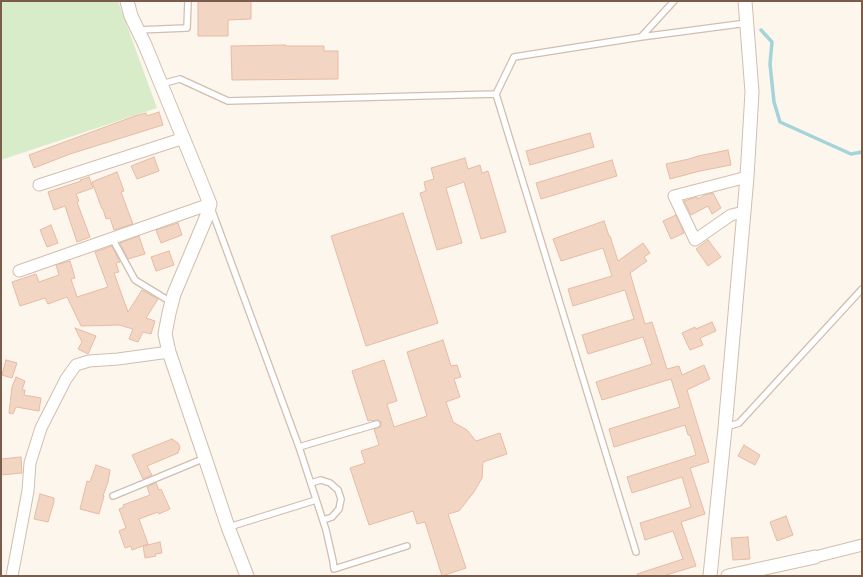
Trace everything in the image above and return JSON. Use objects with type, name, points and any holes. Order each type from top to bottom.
[{"type":"street","points":[[127,1],[131,16],[184,138],[210,204],[206,218],[174,294],[165,334],[169,352],[228,527],[247,576]]},
{"type":"street","points":[[710,576],[744,212],[752,92],[746,1]]},
{"type":"street","points":[[39,185],[184,138]]},
{"type":"street","points":[[744,212],[731,214],[695,240],[674,196],[746,177]]},
{"type":"street","points":[[18,271],[210,204]]},
{"type":"street","points":[[12,576],[28,491],[30,463],[41,428],[66,379],[76,365],[89,361],[118,360],[169,352]]},
{"type":"street","points":[[728,576],[862,545]]},
{"type":"lane","points":[[137,30],[187,28],[188,1]]},
{"type":"lane","points":[[641,37],[674,1]]},
{"type":"lane","points":[[636,552],[496,94],[514,57],[641,37],[747,23]]},
{"type":"lane","points":[[161,84],[180,79],[228,101],[496,94]]},
{"type":"lane","points":[[210,204],[299,447],[323,520],[334,569],[408,546]]},
{"type":"lane","points":[[112,238],[135,280],[172,302]]},
{"type":"lane","points":[[725,428],[739,423],[862,289]]},
{"type":"lane","points":[[299,447],[377,424]]},
{"type":"lane","points":[[113,496],[205,458]]},
{"type":"lane","points":[[311,483],[320,480],[330,483],[338,490],[341,499],[339,509],[332,517],[323,520]]},
{"type":"lane","points":[[228,527],[316,500]]},
{"type":"green space","points":[[1,1],[118,1],[157,108],[1,160]]},
{"type":"building","points":[[198,1],[251,1],[251,19],[228,20],[228,36],[198,36]]},
{"type":"building","points":[[231,46],[324,46],[324,51],[338,51],[338,79],[232,80]]},
{"type":"building","points":[[159,112],[163,125],[70,154],[34,168],[29,155],[135,116],[146,113],[147,116]]},
{"type":"building","points":[[590,133],[594,147],[530,165],[526,151]]},
{"type":"building","points":[[728,150],[731,165],[670,179],[666,164]]},
{"type":"building","points":[[154,157],[159,171],[137,179],[131,166]]},
{"type":"building","points":[[465,158],[468,169],[480,165],[482,173],[488,171],[506,232],[481,239],[464,182],[446,188],[462,243],[437,250],[420,193],[426,191],[424,182],[434,179],[431,168]]},
{"type":"building","points":[[612,160],[617,176],[541,199],[536,183]]},
{"type":"building","points":[[117,172],[124,191],[121,192],[133,224],[114,230],[110,218],[106,219],[92,182]]},
{"type":"building","points":[[89,177],[93,188],[76,194],[79,201],[77,202],[90,237],[77,242],[65,206],[54,210],[48,192]]},
{"type":"building","points":[[713,193],[721,208],[712,214],[708,206],[691,215],[684,201],[697,197],[698,199]]},
{"type":"building","points":[[403,213],[438,323],[366,346],[331,236]]},
{"type":"building","points":[[676,215],[684,233],[671,239],[663,221]]},
{"type":"building","points":[[604,221],[618,261],[643,243],[650,253],[644,257],[647,261],[630,273],[645,324],[652,322],[667,369],[679,366],[682,375],[704,365],[710,379],[687,390],[709,462],[690,468],[705,514],[681,522],[696,566],[663,576],[638,576],[637,574],[683,559],[673,531],[645,540],[640,523],[691,507],[682,477],[632,493],[627,477],[696,455],[690,435],[688,435],[685,425],[614,447],[609,429],[680,407],[671,379],[602,400],[596,382],[652,364],[643,337],[588,354],[582,335],[634,319],[625,290],[573,306],[568,289],[612,276],[603,248],[561,261],[553,239]]},
{"type":"building","points":[[178,223],[182,235],[161,243],[156,230]]},
{"type":"building","points":[[51,225],[58,243],[47,247],[40,230]]},
{"type":"building","points":[[139,236],[145,254],[128,259],[120,243]]},
{"type":"building","points":[[708,240],[721,257],[708,266],[696,249]]},
{"type":"building","points":[[112,246],[120,262],[116,263],[119,272],[114,273],[128,312],[142,290],[158,299],[146,318],[155,321],[151,334],[143,332],[138,342],[129,339],[133,329],[119,325],[81,326],[67,297],[48,304],[45,298],[20,306],[12,282],[36,274],[39,282],[59,275],[56,265],[70,261],[75,278],[71,279],[77,297],[108,287],[95,252]]},
{"type":"building","points":[[169,251],[174,265],[156,271],[151,257]]},
{"type":"building","points":[[712,322],[716,331],[700,338],[703,345],[690,350],[682,333]]},
{"type":"building","points":[[75,328],[96,336],[88,354],[78,349],[82,342]]},
{"type":"building","points":[[443,340],[451,366],[457,365],[461,377],[454,379],[460,397],[446,402],[453,422],[467,430],[476,441],[500,433],[507,454],[483,462],[482,478],[474,492],[459,511],[448,514],[466,568],[442,576],[425,522],[417,524],[413,511],[369,525],[350,468],[365,463],[361,451],[379,445],[374,429],[380,427],[381,425],[381,422],[378,420],[368,421],[352,371],[384,360],[397,401],[387,404],[394,427],[427,416],[407,352]]},
{"type":"building","points":[[6,360],[17,363],[12,378],[2,375]]},
{"type":"building","points":[[16,377],[25,381],[22,390],[25,390],[24,395],[41,398],[39,411],[16,407],[13,414],[9,413],[12,387]]},
{"type":"building","points":[[172,439],[178,443],[180,447],[178,453],[147,466],[152,475],[143,479],[132,455]]},
{"type":"building","points":[[744,445],[760,455],[755,465],[738,456]]},
{"type":"building","points":[[21,457],[22,473],[1,475],[1,459]]},
{"type":"building","points":[[96,465],[110,470],[99,514],[80,509],[87,481],[90,482]]},
{"type":"building","points":[[156,483],[159,490],[161,489],[170,509],[159,514],[158,512],[139,519],[148,544],[132,550],[131,546],[125,548],[119,531],[126,528],[119,509],[124,507],[123,505],[150,495],[147,487]]},
{"type":"building","points":[[40,494],[54,498],[48,522],[34,519]]},
{"type":"building","points":[[786,516],[793,535],[777,541],[770,522]]},
{"type":"building","points":[[748,537],[750,559],[733,560],[731,538]]},
{"type":"building","points":[[160,542],[162,553],[145,558],[143,546]]},
{"type":"waterway","points":[[761,30],[772,42],[770,64],[774,102],[780,122],[851,154],[862,152]]}]
